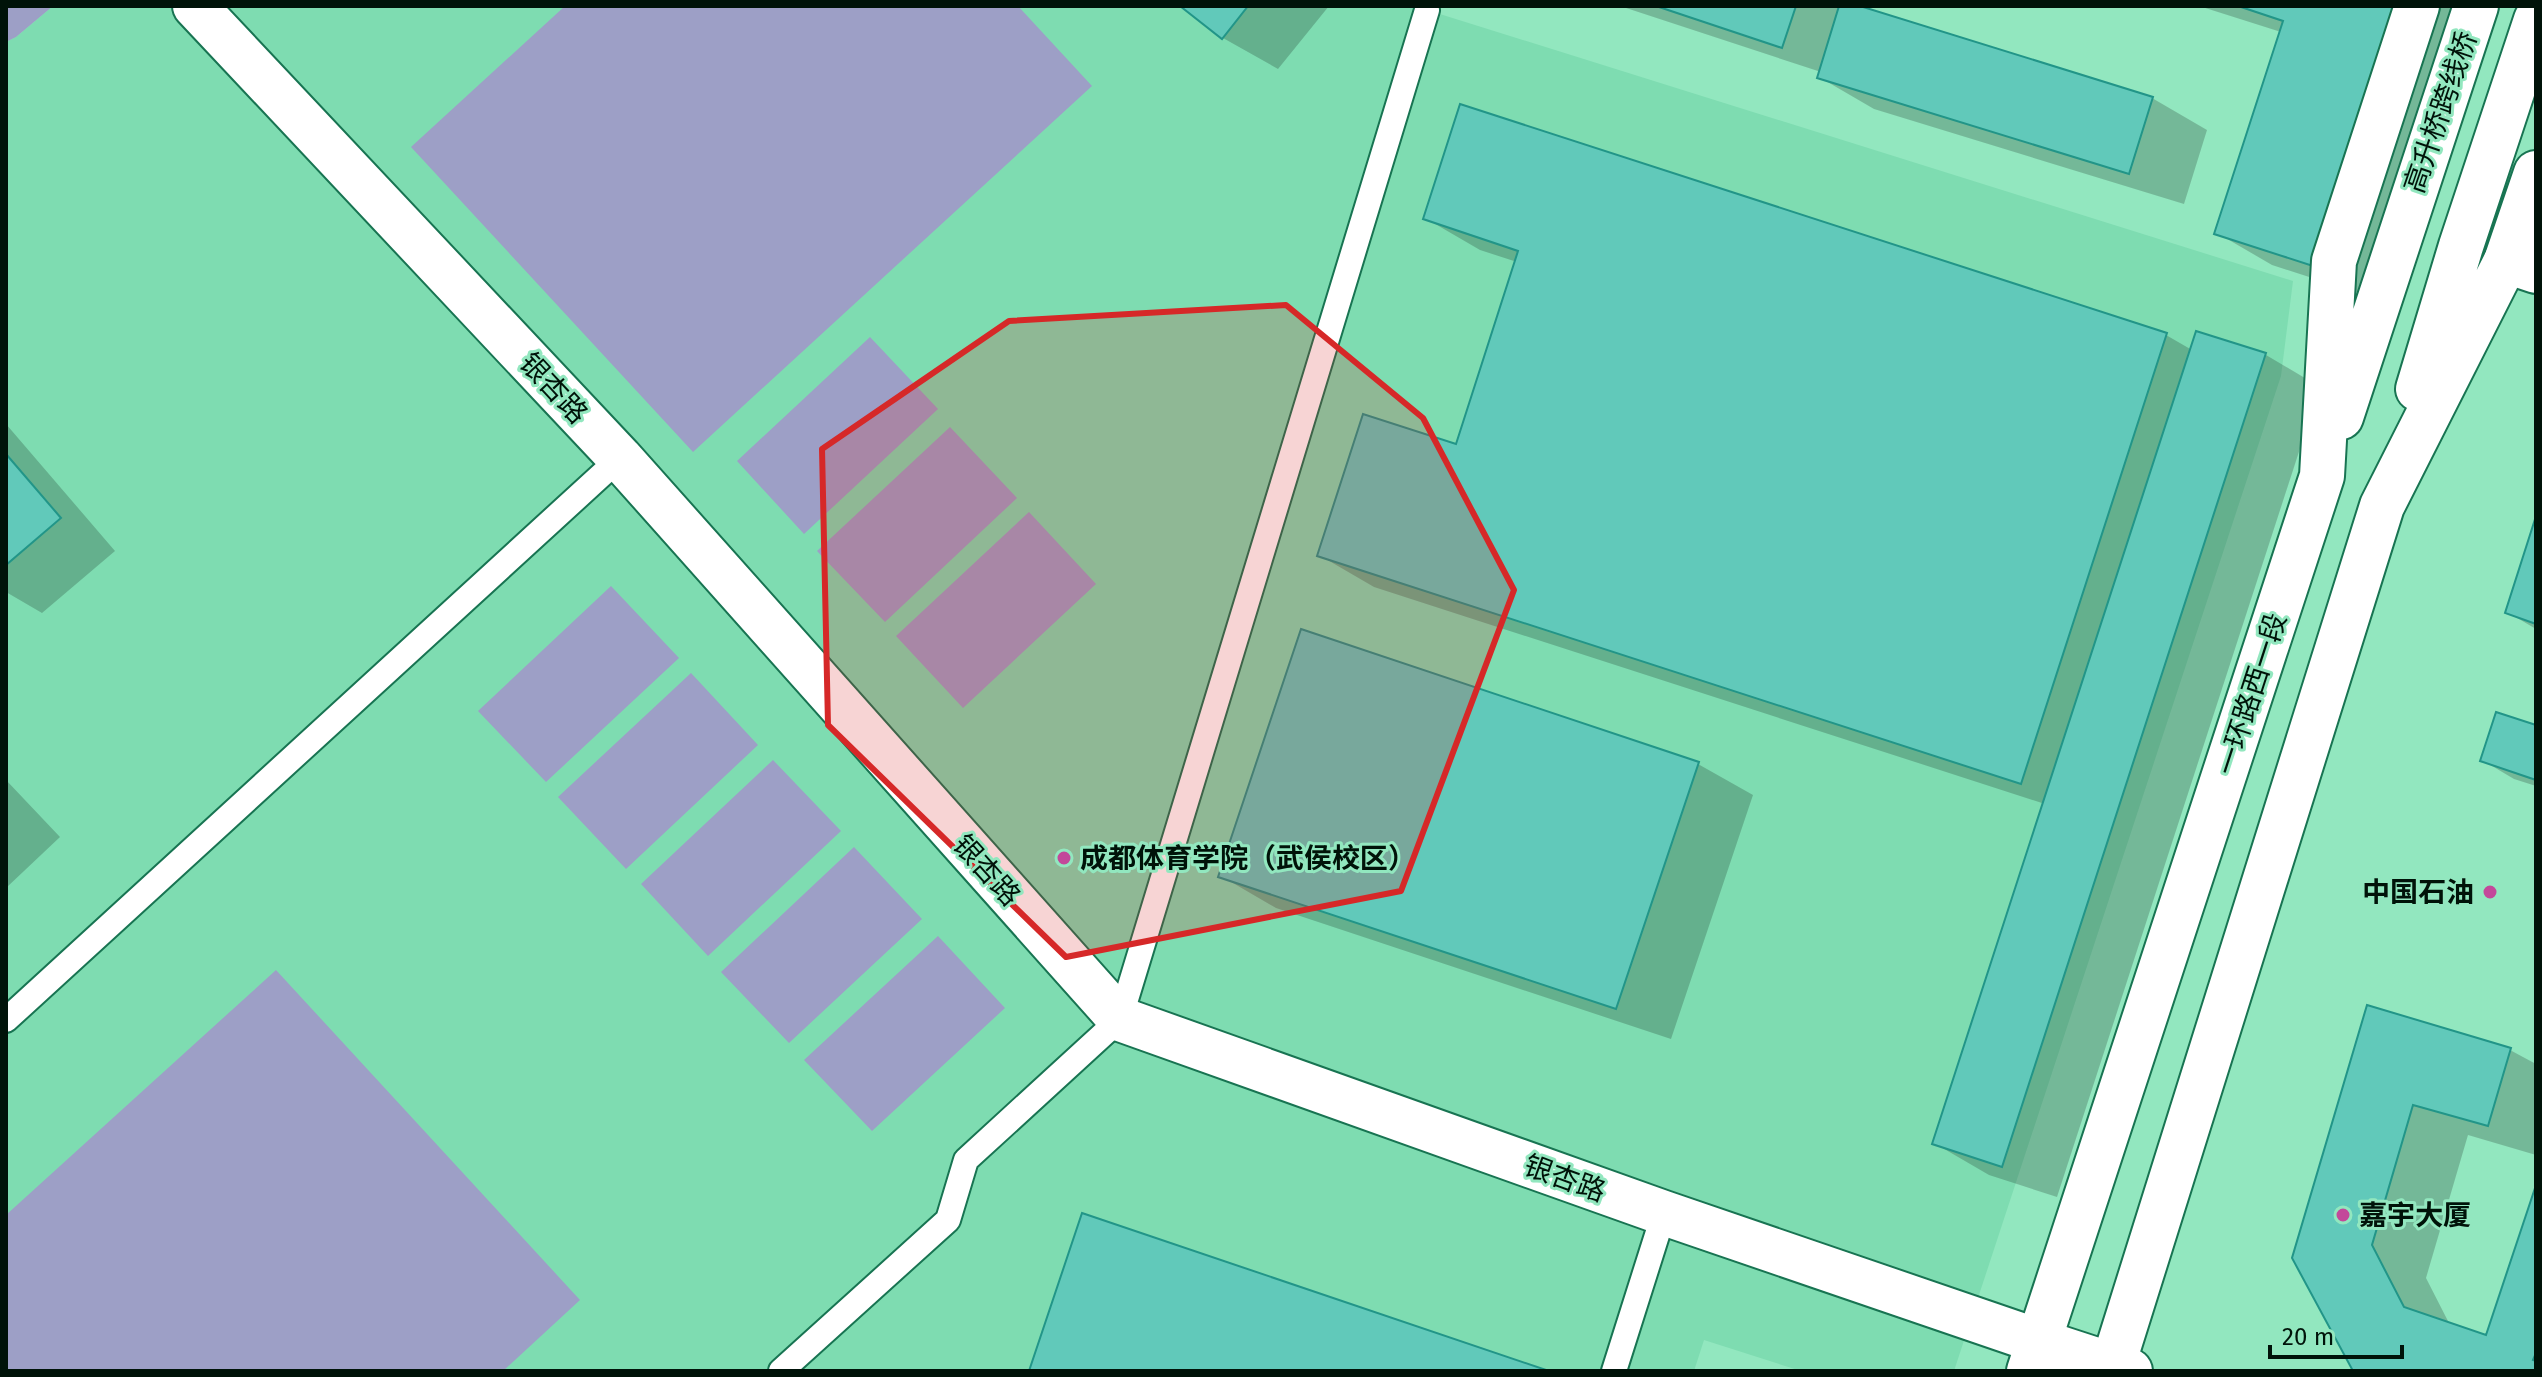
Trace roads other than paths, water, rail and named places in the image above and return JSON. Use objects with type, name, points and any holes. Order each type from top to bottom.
[{"type":"main road","name":"银杏路","points":[[195,6],[620,458],[1120,1019],[1664,1213],[2033,1356],[2118,1369]]},
{"type":"main road","name":"一环路西一段","points":[[2033,1356],[2322,476],[2334,261],[2417,6]]},
{"type":"main road","name":"高升桥跨线桥","points":[[2322,476],[2476,6]]},
{"type":"main road","points":[[2118,1369],[2461,246],[2536,20]]},
{"type":"main road","points":[[2382,506],[2521,266],[2536,173]]},
{"type":"lane","points":[[781,1371],[948,1220],[966,1160],[1120,1019],[1427,10]]},
{"type":"lane","points":[[6,1020],[620,458]]},
{"type":"lane","points":[[1614,1371],[1664,1213]]},
{"type":"place","name":"成都体育学院（武侯校区）","points":[[1064,858]]},
{"type":"place","name":"中国石油","points":[[2490,892]]},
{"type":"place","name":"嘉宇大厦","points":[[2343,1215]]}]
